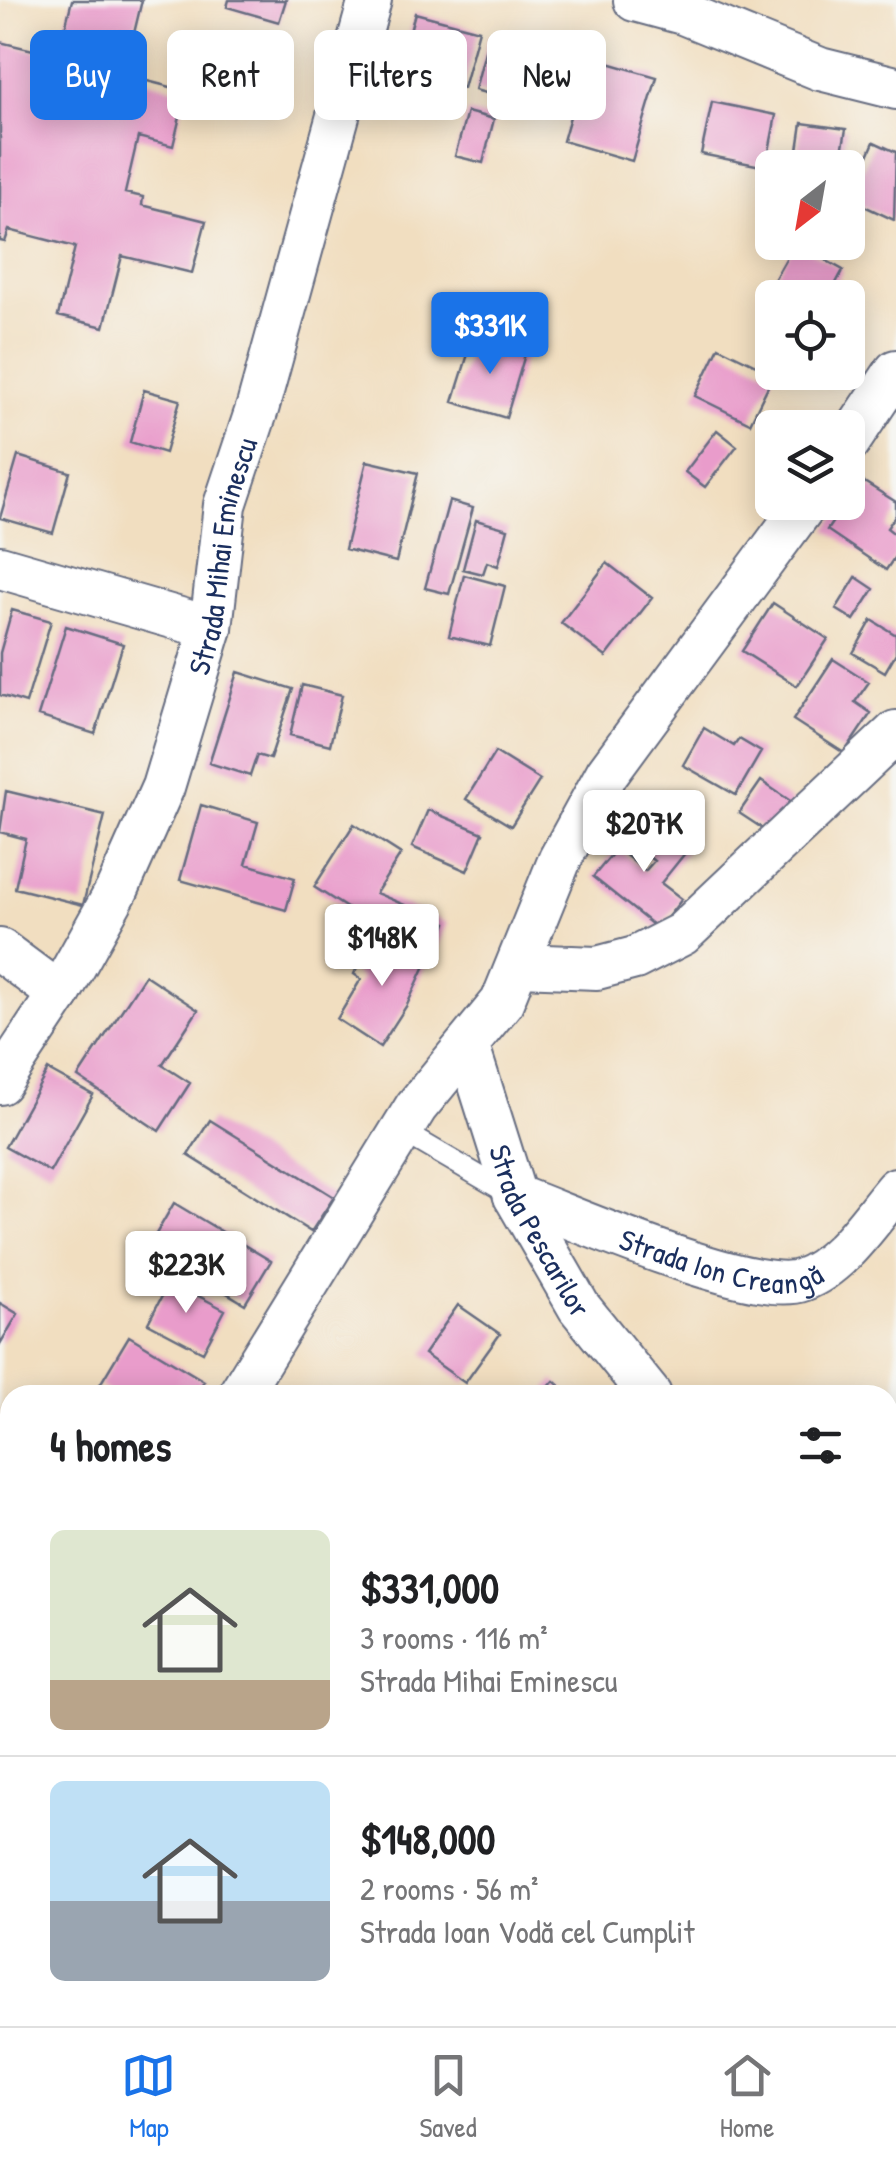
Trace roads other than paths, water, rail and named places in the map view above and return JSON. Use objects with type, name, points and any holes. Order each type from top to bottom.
[{"type":"street","name":"Strada Mihai Eminescu","points":[[0,1083],[59,994],[117,890],[163,788],[211,628],[225,506],[258,406],[370,0]]},
{"type":"street","points":[[635,0],[684,13],[820,69],[896,88]]},
{"type":"street","points":[[865,418],[896,371]]},
{"type":"street","points":[[245,1385],[402,1131],[502,1002],[560,859],[607,773],[794,520]]},
{"type":"street","points":[[0,567],[211,628]]},
{"type":"street","points":[[520,965],[596,968],[635,958],[682,934],[896,732]]},
{"type":"street","points":[[0,950],[59,994]]},
{"type":"street","name":"Strada Pescarilor","points":[[468,1046],[514,1196],[578,1306],[642,1385]]},
{"type":"street","name":"Strada Ion Creangă","points":[[514,1196],[700,1267],[763,1284],[802,1280],[838,1256],[896,1190]]},
{"type":"lane","points":[[402,1131],[514,1196]]}]
